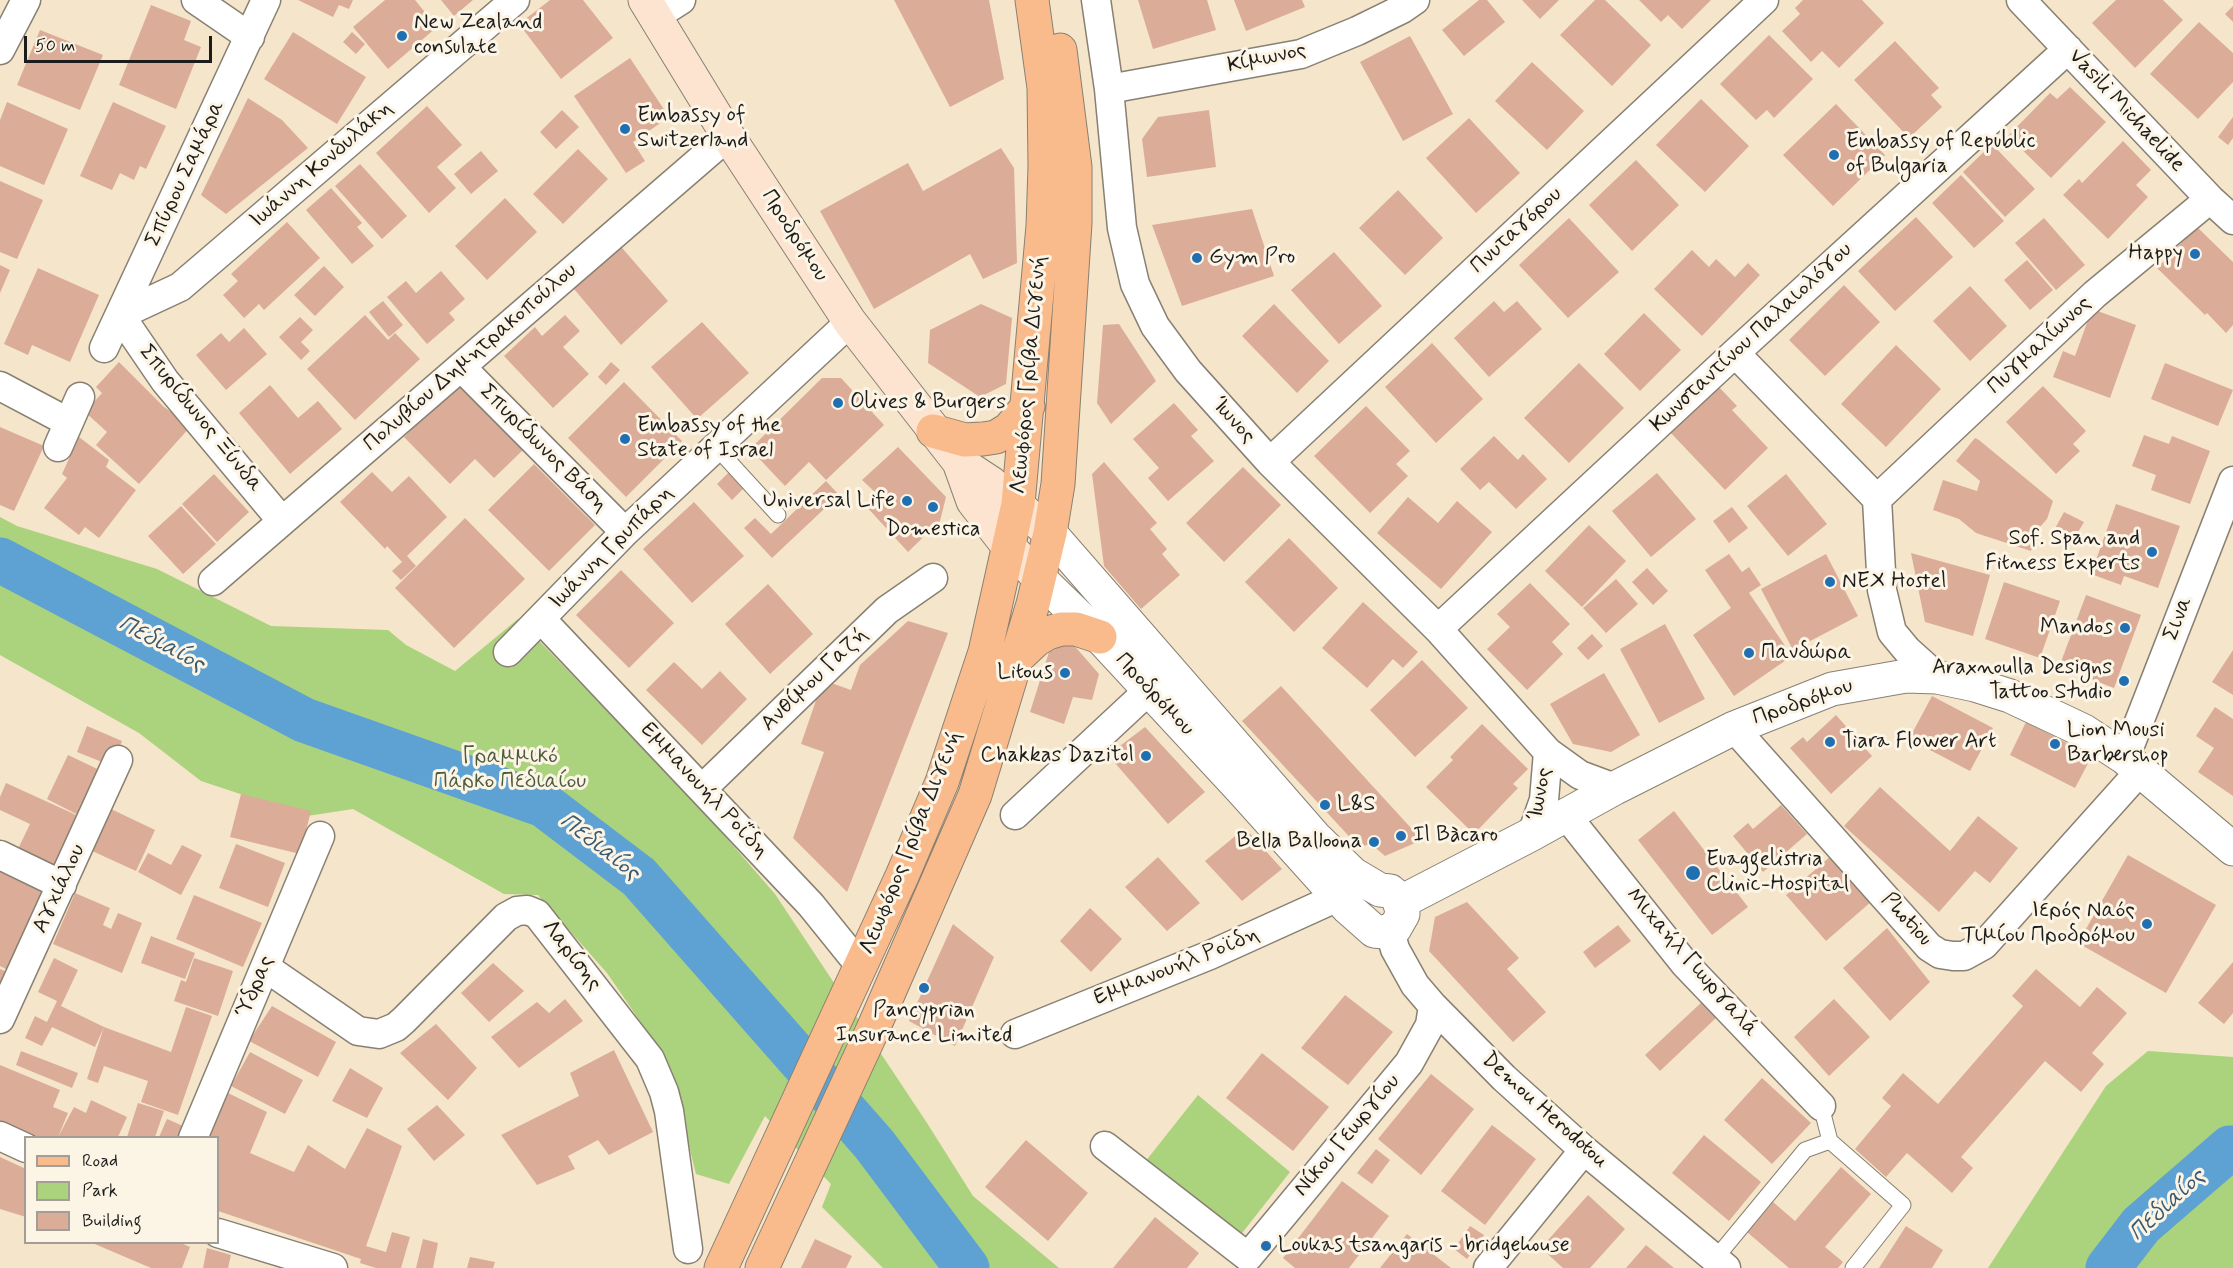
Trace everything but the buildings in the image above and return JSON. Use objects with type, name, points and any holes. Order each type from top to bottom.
[{"type":"main road","name":"Λεωφόρος Γρίβα Διγενή","points":[[721,1268],[844,1005],[942,782],[985,652],[1018,504],[1043,226],[1044,88],[1032,0]]},
{"type":"main road","name":"Λεωφόρος Γρίβα Διγενή","points":[[762,1268],[873,1029],[975,795],[1019,656],[1050,533],[1058,484],[1077,193],[1067,94],[1052,0]]},
{"type":"main road","name":"Προδρόμου","points":[[661,5],[728,136],[850,322],[933,432],[959,462],[987,479],[1050,533]]},
{"type":"main road","points":[[933,432],[965,440],[983,440],[1008,429],[1028,406]]},
{"type":"main road","name":"Προδρόμου","points":[[959,462],[972,501],[1008,546],[1039,578]]},
{"type":"main road","points":[[1019,656],[1036,640],[1061,629],[1076,629],[1100,637]]},
{"type":"street","points":[[0,50],[26,0]]},
{"type":"street","points":[[196,0],[250,37]]},
{"type":"street","name":"Σπύρου Σαμάρα","points":[[104,348],[266,0]]},
{"type":"street","name":"Ιωάννη Κονδυλάκη","points":[[120,315],[180,287],[515,0]]},
{"type":"street","name":"Ίωνος","points":[[1096,0],[1110,89],[1122,228],[1135,284],[1155,326],[1188,371],[1270,462],[1438,629],[1548,752],[1580,775],[1615,788]]},
{"type":"street","name":"Κίμωνος","points":[[1110,89],[1301,54],[1357,31],[1402,9],[1415,0]]},
{"type":"street","name":"Πνυταγόρου","points":[[1270,462],[1764,0]]},
{"type":"street","name":"Vasili Michaelide","points":[[2021,0],[2210,199],[2233,220]]},
{"type":"street","name":"Κωνσταντίνου Παλαιολόγου","points":[[1438,629],[1735,353],[2068,49]]},
{"type":"street","name":"Πολυβίου Δημητρακοπούλου","points":[[213,581],[728,136]]},
{"type":"street","name":"Πυγμαλίωνος","points":[[1877,499],[2095,294],[2210,199]]},
{"type":"street","name":"Σπυρίδωνος Ξύνδα","points":[[120,315],[165,381],[282,521]]},
{"type":"street","name":"Ιωάννη Γρυπάρη","points":[[508,652],[625,532],[850,322]]},
{"type":"street","points":[[1735,353],[1877,499],[1882,590],[1892,632],[1907,650],[1936,677]]},
{"type":"street","name":"Σπυρίδωνος Βάση","points":[[461,366],[625,532]]},
{"type":"street","points":[[0,386],[63,434],[80,397]]},
{"type":"street","name":"Σινα","points":[[2132,764],[2233,481]]},
{"type":"street","name":"Προδρόμου","points":[[1050,533],[1315,837],[1353,874],[1383,911]]},
{"type":"street","name":"Ανθίμου Γαζή","points":[[702,789],[887,610],[933,578]]},
{"type":"street","name":"Προδρόμου","points":[[1039,578],[1100,637],[1338,897],[1383,911],[1615,788],[1734,728],[1832,689],[1896,678],[1936,677],[1975,685],[2010,696],[2084,731],[2132,764],[2233,849]]},
{"type":"street","name":"Εμμανουήλ Ροΐδη","points":[[541,619],[811,904],[861,967]]},
{"type":"street","points":[[1015,814],[1149,690]]},
{"type":"street","name":"Photiou","points":[[1734,728],[1929,947],[1940,954],[1953,957],[1964,956],[1984,945],[2132,764]]},
{"type":"street","name":"Ίωνος","points":[[1532,834],[1544,800],[1548,752]]},
{"type":"street","name":"Αγχιάλου","points":[[0,1019],[118,760]]},
{"type":"street","name":"Μιχαήλ Γιωργαλά","points":[[1566,815],[1685,964],[1821,1106]]},
{"type":"street","name":"Ύδρας","points":[[193,1136],[320,836]]},
{"type":"street","points":[[0,855],[62,885]]},
{"type":"street","name":"Εμμανουήλ Ροϊδη","points":[[1015,1034],[1221,950],[1338,897]]},
{"type":"street","name":"Λαρίσης","points":[[265,967],[358,1031],[379,1034],[396,1027],[404,1020],[506,917],[517,911],[527,910],[537,914],[650,1059],[664,1092],[669,1111],[688,1249]]},
{"type":"street","name":"Demou Herodotou","points":[[1383,911],[1395,949],[1415,985],[1433,1006],[1504,1078],[1584,1150],[1721,1263]]},
{"type":"street","name":"Νίκου Γεωργίου","points":[[1248,1262],[1409,1063],[1430,1026],[1433,1006]]},
{"type":"street","points":[[0,1136],[24,1147]]},
{"type":"street","points":[[1105,1146],[1248,1262]]},
{"type":"street","points":[[1488,1268],[1584,1150]]},
{"type":"street","points":[[219,1234],[266,1258],[333,1268]]},
{"type":"lane","points":[[715,446],[778,515]]},
{"type":"lane","points":[[1821,1106],[1830,1142],[1903,1205],[1853,1268]]},
{"type":"lane","points":[[1721,1263],[1805,1150],[1830,1142]]},
{"type":"green space","name":"Γραμμικό Πάρκο Πεδιαίου","points":[[0,517],[17,526],[157,569],[271,626],[388,630],[406,645],[455,671],[518,619],[697,804],[775,894],[973,1196],[1059,1268],[883,1268],[822,1207],[831,1184],[765,1116],[729,1184],[696,1174],[668,1062],[607,973],[538,895],[504,894],[353,809],[307,816],[201,781],[139,733],[0,655]]},
{"type":"green space","points":[[2148,1051],[2233,1057],[2233,1268],[1988,1268],[2106,1086]]},
{"type":"green space","points":[[1198,1095],[1290,1172],[1239,1237],[1145,1162]]},
{"type":"waterway","name":"Πεδιαίος","points":[[0,560],[304,720],[544,805],[639,877],[874,1144],[967,1268]]},
{"type":"waterway","name":"Πεδιαίος","points":[[2108,1268],[2141,1225],[2230,1148],[2233,1148]]},
{"type":"place","name":"New Zealand consulate","points":[[402,36]]},
{"type":"place","name":"Embassy of Switzerland","points":[[625,129]]},
{"type":"place","name":"Embassy of Republic of Bulgaria","points":[[1834,155]]},
{"type":"place","name":"Happy","points":[[2195,254]]},
{"type":"place","name":"Gym Pro","points":[[1197,258]]},
{"type":"place","name":"Olives & Burgers","points":[[838,403]]},
{"type":"place","name":"Embassy of the State of Israel","points":[[625,439]]},
{"type":"place","name":"Universal Life","points":[[907,501]]},
{"type":"place","name":"Domestica","points":[[933,507]]},
{"type":"place","name":"Sof. Span and Fitness Experts","points":[[2152,552]]},
{"type":"place","name":"NEX Hostel","points":[[1830,582]]},
{"type":"place","name":"Mandos","points":[[2125,628]]},
{"type":"place","name":"Πανδώρα","points":[[1749,653]]},
{"type":"place","name":"Litous","points":[[1065,673]]},
{"type":"place","name":"Araxnoulla Designs Tattoo Studio","points":[[2124,681]]},
{"type":"place","name":"Tiara Flower Art","points":[[1830,742]]},
{"type":"place","name":"Lion Mousi Barbershop","points":[[2055,744]]},
{"type":"place","name":"Chakkas Dazitol","points":[[1146,756]]},
{"type":"place","name":"L&S","points":[[1325,805]]},
{"type":"place","name":"Il Bàcaro","points":[[1401,836]]},
{"type":"place","name":"Bella Balloona","points":[[1374,842]]},
{"type":"place","name":"Euaggelistria Clinic-Hospital","points":[[1693,873]]},
{"type":"place","name":"Ιερός Ναός Τιμίου Προδρόμου","points":[[2147,924]]},
{"type":"place","name":"Pancyprian Insurance Limited","points":[[924,988]]},
{"type":"place","name":"Loukas tsangaris - bridgehouse","points":[[1266,1246]]}]
